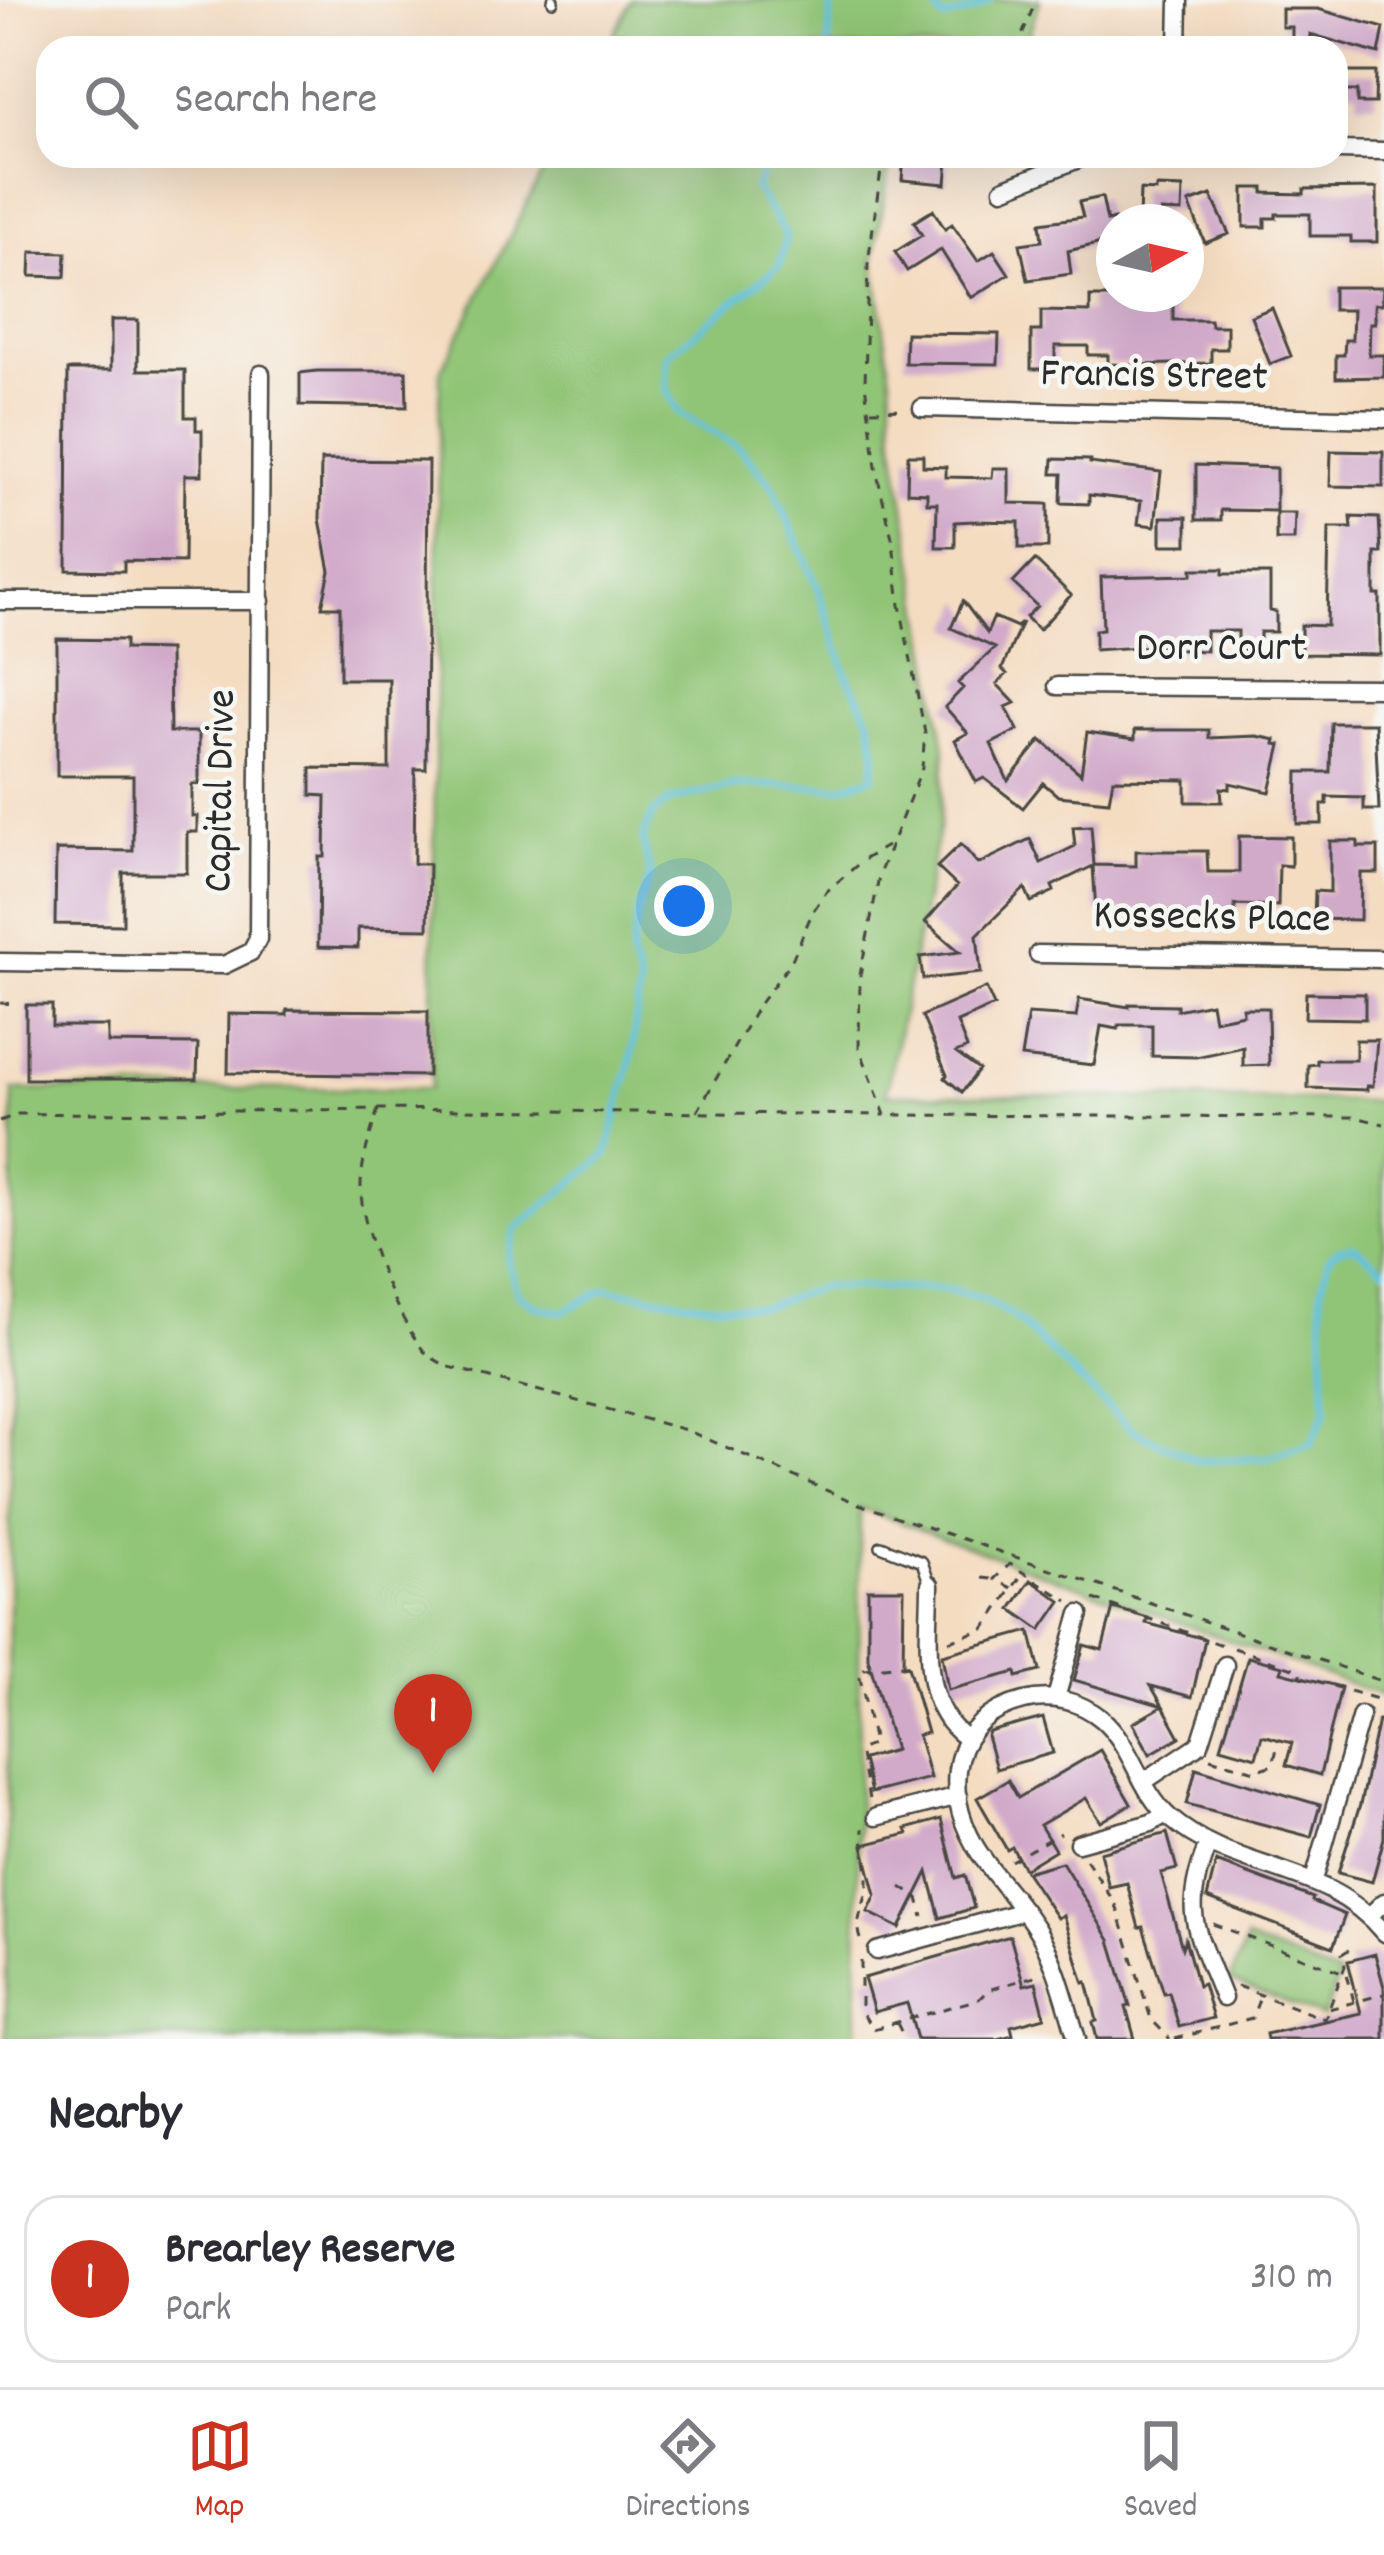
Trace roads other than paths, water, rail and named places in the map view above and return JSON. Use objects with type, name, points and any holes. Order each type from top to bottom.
[{"type":"street","points":[[1178,36],[1179,0]]},
{"type":"street","points":[[1348,150],[1384,151]]},
{"type":"street","points":[[1003,189],[1056,168]]},
{"type":"street","name":"Capital Drive","points":[[0,962],[224,964],[251,952],[257,939],[261,374]]},
{"type":"street","name":"Francis Street","points":[[922,408],[1384,419]]},
{"type":"street","points":[[0,601],[261,601]]},
{"type":"street","name":"Dorr Court","points":[[1057,686],[1384,688]]},
{"type":"street","name":"Kossecks Place","points":[[1038,954],[1384,959]]},
{"type":"street","points":[[930,1585],[930,1654],[941,1713],[966,1738]]},
{"type":"street","points":[[1056,1699],[1081,1604]]},
{"type":"street","points":[[1142,1782],[1191,1753],[1206,1732],[1225,1665]]},
{"type":"street","points":[[1076,2036],[1048,1951],[964,1824],[958,1796],[958,1767],[966,1738],[982,1721],[1006,1707],[1034,1699],[1080,1705],[1106,1723],[1166,1814],[1228,1854],[1315,1880],[1369,1916],[1384,1933]]},
{"type":"street","points":[[1315,1880],[1361,1715]]},
{"type":"street","points":[[874,1815],[958,1796]]},
{"type":"street","points":[[1076,1845],[1151,1823],[1166,1814]]},
{"type":"street","points":[[1208,1844],[1192,1889],[1193,1916],[1223,1998]]},
{"type":"street","points":[[1369,1916],[1384,1902]]},
{"type":"street","points":[[878,1951],[1024,1911]]},
{"type":"lane","points":[[881,1546],[922,1562],[930,1585]]},
{"type":"waterway","points":[[829,36],[832,0]]},
{"type":"waterway","points":[[928,0],[943,19],[973,11],[991,0]]},
{"type":"waterway","points":[[764,168],[755,188],[786,235],[780,265],[667,355],[666,388],[679,413],[740,448],[773,486],[818,588],[847,676],[870,719],[876,754],[873,777],[841,787],[737,785],[671,800],[652,814],[643,839],[650,875],[638,910],[631,956],[640,983],[631,1060],[607,1155],[516,1229],[508,1261],[518,1293],[535,1306],[563,1312],[605,1289],[763,1307],[821,1287],[945,1289],[983,1299],[1014,1317],[1131,1429],[1198,1461],[1268,1458],[1311,1444],[1326,1411],[1321,1292],[1328,1259],[1339,1249],[1354,1246],[1384,1269]]},
{"type":"place","name":"Brearley Reserve","points":[[433,1773]]}]
